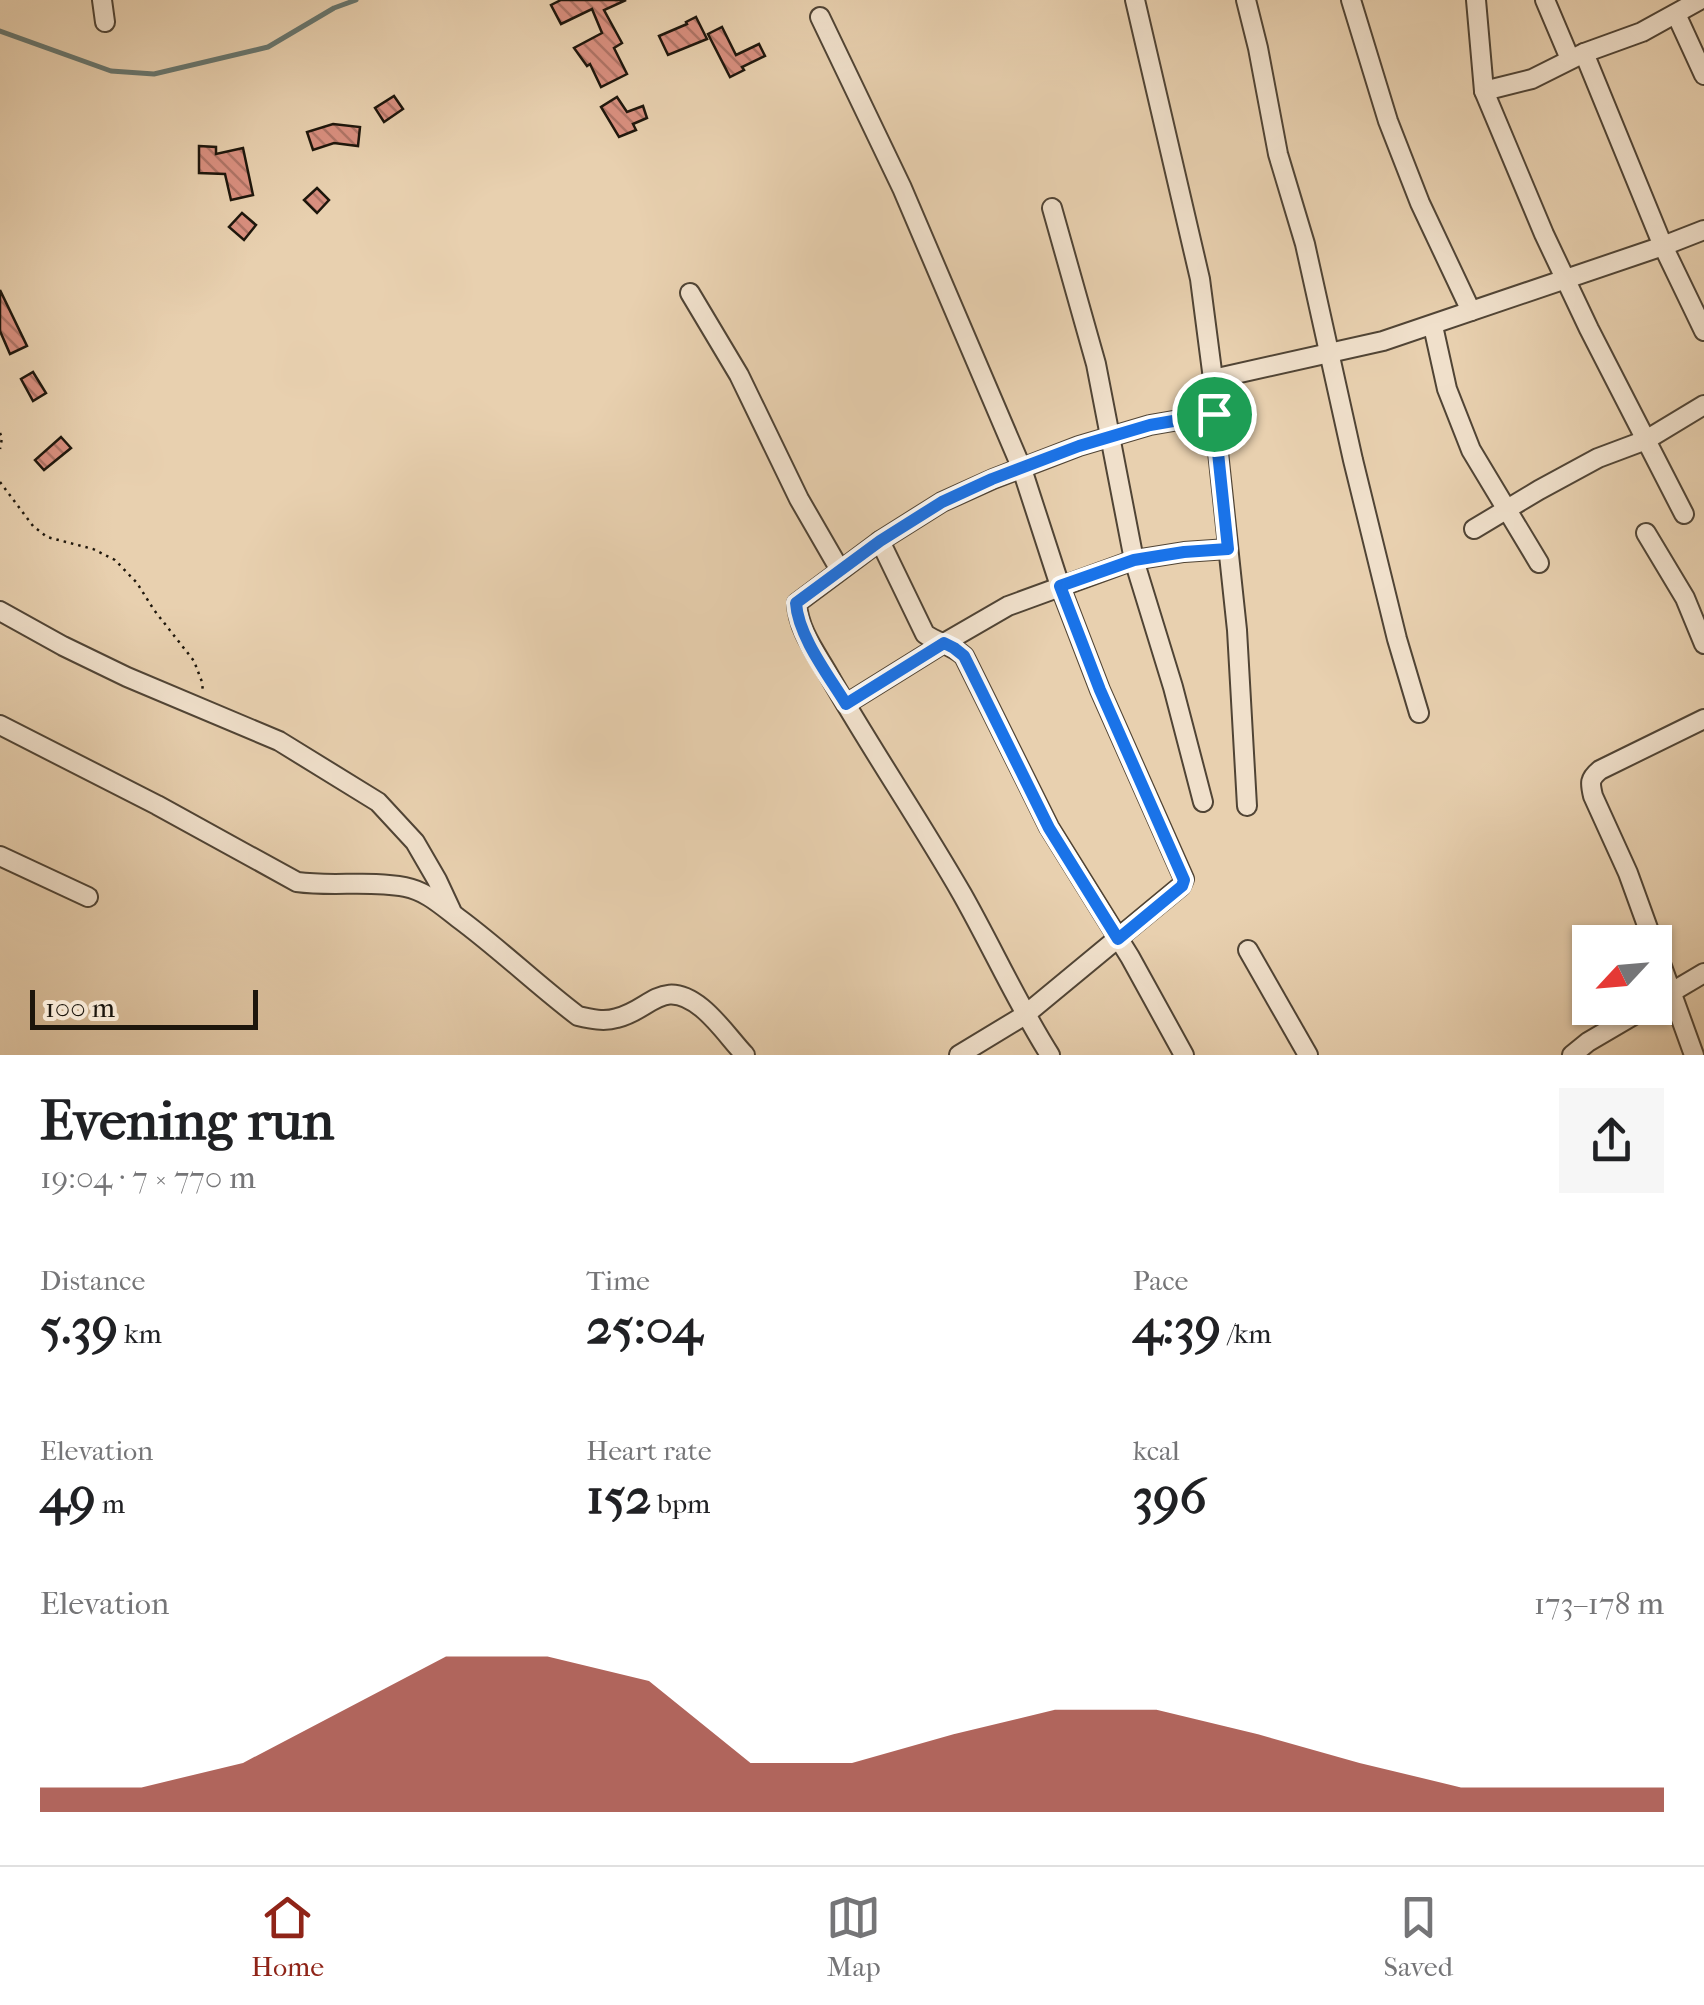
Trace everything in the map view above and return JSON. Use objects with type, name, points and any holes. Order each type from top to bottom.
[{"type":"street","points":[[102,0],[106,22]]},
{"type":"street","points":[[1135,0],[1200,279],[1237,630],[1247,806]]},
{"type":"street","points":[[1246,0],[1278,154],[1305,244],[1397,639],[1419,712]]},
{"type":"street","points":[[1351,0],[1388,122],[1470,311]]},
{"type":"street","points":[[1476,0],[1484,91],[1544,234],[1684,514]]},
{"type":"street","points":[[1545,0],[1577,56],[1704,331]]},
{"type":"street","points":[[1484,91],[1532,79],[1577,56],[1642,32],[1700,0]]},
{"type":"street","points":[[1676,14],[1704,75]]},
{"type":"street","points":[[820,17],[902,188],[1022,469],[1060,586],[1100,690],[1184,880],[1182,886],[1025,1016],[959,1055]]},
{"type":"street","points":[[1052,208],[1091,346],[1134,560],[1203,802]]},
{"type":"street","points":[[1213,379],[1433,326],[1704,230]]},
{"type":"street","points":[[690,293],[738,375],[799,499],[840,570]]},
{"type":"street","points":[[1433,326],[1447,389],[1465,435],[1539,564]]},
{"type":"street","points":[[1474,530],[1598,458],[1646,440],[1704,406]]},
{"type":"street","points":[[1050,1055],[1025,1016],[963,896],[805,633],[796,603],[880,541],[942,502],[992,479],[1054,454],[1150,425],[1214,414]]},
{"type":"street","points":[[1646,532],[1685,598],[1704,644]]},
{"type":"street","points":[[880,541],[925,634],[964,656],[1049,828],[1184,1055]]},
{"type":"street","points":[[846,704],[1008,606],[1134,560],[1228,549]]},
{"type":"street","points":[[0,611],[127,677],[279,741],[378,802],[415,842],[454,914]]},
{"type":"street","points":[[1647,925],[1590,783],[1600,770],[1704,719]]},
{"type":"street","points":[[0,725],[158,805],[297,882],[405,886],[425,893],[578,1016],[596,1020],[619,1018],[657,996],[669,994],[702,1008],[745,1055]]},
{"type":"street","points":[[0,856],[88,897]]},
{"type":"street","points":[[1248,950],[1308,1055]]},
{"type":"street","points":[[1672,993],[1704,973]]},
{"type":"street","points":[[1672,1015],[1694,1055]]},
{"type":"street","points":[[1572,1055],[1591,1048],[1623,1025]]},
{"type":"path","points":[[0,433],[0,449]]},
{"type":"path","points":[[0,482],[32,526],[47,537],[93,549],[115,560],[137,583],[194,661],[202,682],[203,708]]},
{"type":"building","points":[[561,0],[626,0],[604,10],[622,43],[614,48],[627,74],[601,87],[590,64],[587,66],[574,48],[602,33],[592,9],[561,24],[551,5]]},
{"type":"building","points":[[696,17],[707,39],[668,55],[659,36]]},
{"type":"building","points":[[722,27],[736,55],[759,44],[765,56],[730,77],[708,34]]},
{"type":"building","points":[[394,96],[403,109],[384,122],[375,108]]},
{"type":"building","points":[[617,97],[627,112],[643,106],[647,118],[633,124],[636,130],[619,137],[601,107]]},
{"type":"building","points":[[333,124],[360,127],[358,146],[334,143],[313,150],[307,132]]},
{"type":"building","points":[[199,146],[216,147],[216,154],[243,148],[253,195],[231,200],[225,174],[199,173]]},
{"type":"building","points":[[317,188],[329,200],[317,213],[304,200]]},
{"type":"building","points":[[242,213],[256,225],[244,240],[229,227]]},
{"type":"building","points":[[0,290],[27,346],[10,354],[0,331]]},
{"type":"building","points":[[33,372],[46,393],[33,401],[21,379]]},
{"type":"building","points":[[61,437],[71,448],[44,470],[35,460]]},
{"type":"waterway","points":[[0,31],[111,71],[154,74],[268,47],[334,8],[356,0]]},
{"type":"route","points":[[1214,414],[1228,549],[1134,560],[1060,586],[1100,690],[1184,880],[1182,886],[1118,939],[1049,828],[964,656],[944,643],[846,704],[805,633],[796,603],[880,541],[942,502],[992,479],[1054,454],[1150,425],[1214,414]]}]
